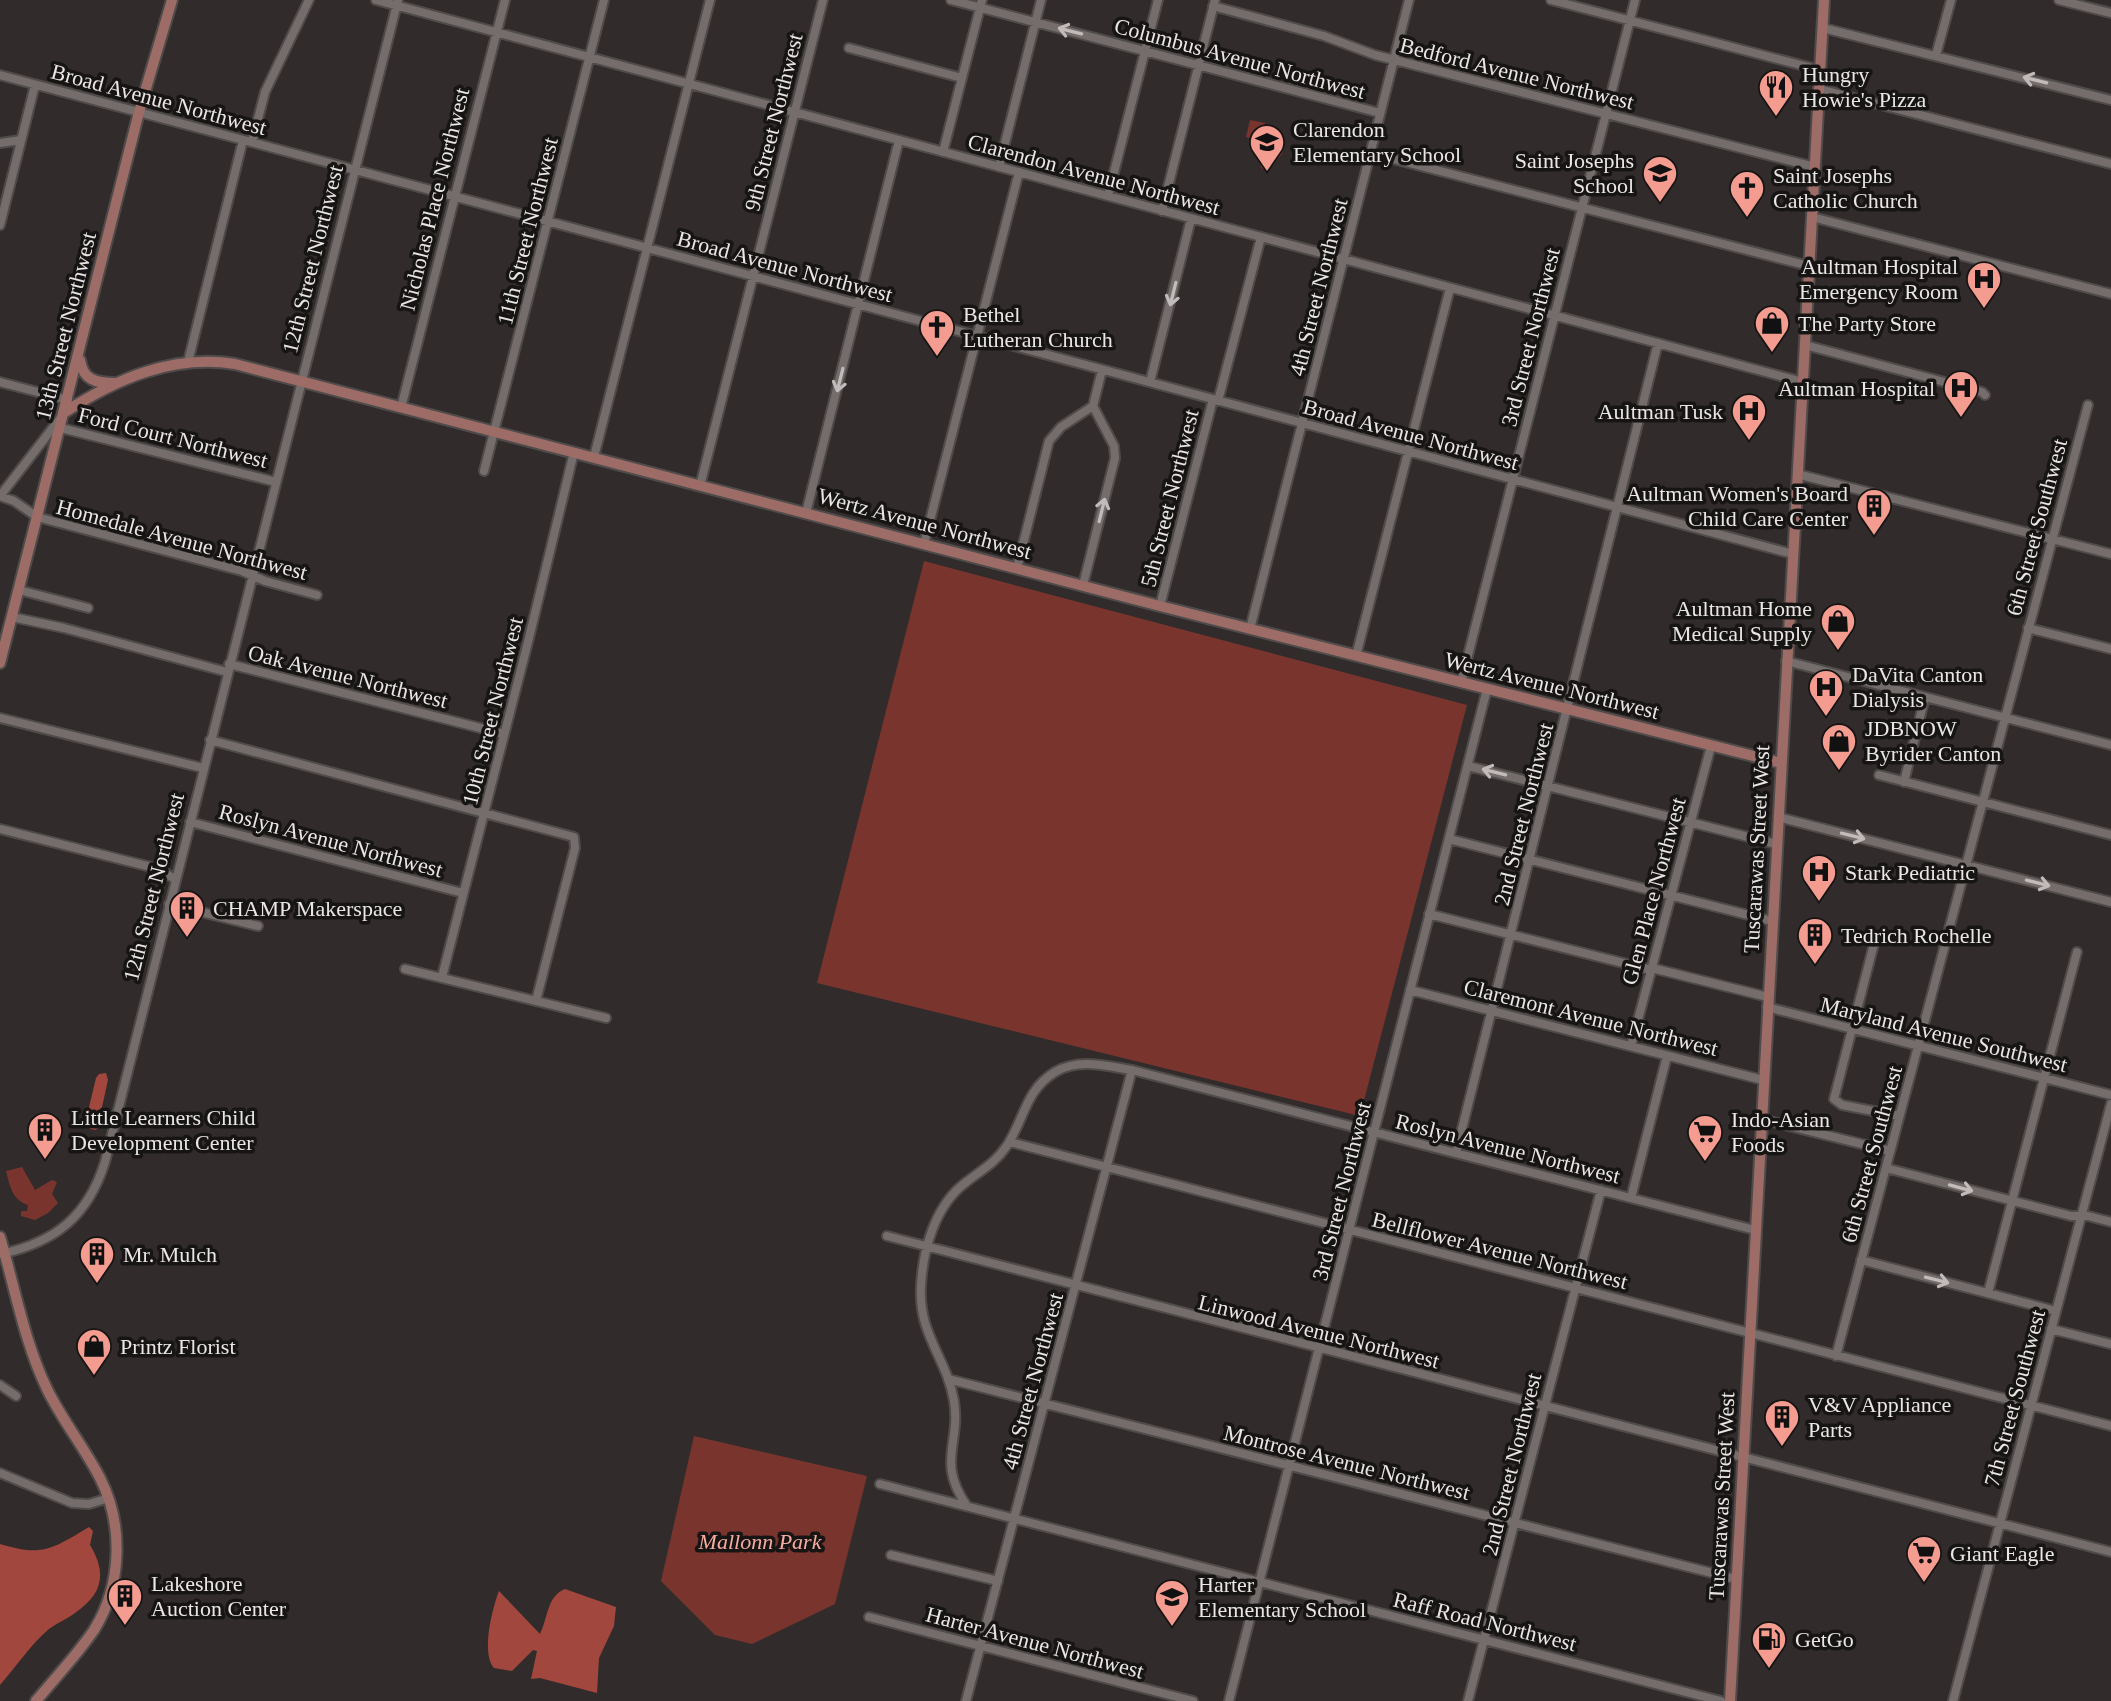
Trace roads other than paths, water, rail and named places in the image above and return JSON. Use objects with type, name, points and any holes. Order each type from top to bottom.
[{"type":"main road","name":"13th Street Northwest","points":[[0,663],[139,112],[172,0]]},
{"type":"main road","name":"Tuscarawas Street West","points":[[1730,1701],[1824,0]]},
{"type":"main road","points":[[80,353],[85,375],[95,382],[116,383]]},
{"type":"main road","name":"Wertz Avenue Northwest","points":[[66,406],[146,371],[188,362],[235,364],[1160,606],[1781,763]]},
{"type":"main road","points":[[0,1237],[25,1332],[45,1385],[95,1469],[109,1498],[115,1521],[117,1556],[105,1608],[93,1631],[36,1701]]},
{"type":"street","points":[[188,362],[248,141],[265,92],[309,0]]},
{"type":"street","name":"Clarendon Avenue Northwest","points":[[376,0],[397,3],[496,33],[1803,382]]},
{"type":"street","name":"Nicholas Place Northwest","points":[[401,408],[505,0]]},
{"type":"street","name":"11th Street Northwest","points":[[484,471],[604,0]]},
{"type":"street","points":[[594,457],[710,0]]},
{"type":"street","name":"9th Street Northwest","points":[[700,486],[823,0]]},
{"type":"street","name":"Columbus Avenue Northwest","points":[[951,0],[981,4],[1035,23],[1380,113]]},
{"type":"street","points":[[999,167],[1041,0]]},
{"type":"street","points":[[1108,196],[1158,0]]},
{"type":"street","name":"4th Street Northwest","points":[[1250,629],[1409,0]]},
{"type":"street","points":[[1551,0],[1820,70]]},
{"type":"street","name":"3rd Street Northwest","points":[[1461,683],[1635,0]]},
{"type":"street","points":[[1936,55],[1951,0]]},
{"type":"street","points":[[2059,0],[2111,13]]},
{"type":"street","name":"12th Street Northwest","points":[[2,1253],[32,1246],[60,1231],[85,1205],[105,1162],[397,3]]},
{"type":"street","points":[[1162,211],[1214,3]]},
{"type":"street","name":"Bedford Avenue Northwest","points":[[1214,3],[1394,59],[1815,167]]},
{"type":"street","points":[[943,152],[981,4]]},
{"type":"street","points":[[1823,28],[2111,100]]},
{"type":"street","points":[[849,48],[962,78]]},
{"type":"street","name":"Broad Avenue Northwest","points":[[0,75],[1793,554]]},
{"type":"street","points":[[0,225],[35,85]]},
{"type":"street","points":[[1819,89],[2111,164]]},
{"type":"street","points":[[0,143],[21,140]]},
{"type":"street","points":[[806,513],[899,140]]},
{"type":"street","points":[[1370,153],[1809,266]]},
{"type":"street","points":[[924,544],[1019,172]]},
{"type":"street","points":[[1812,217],[2111,294]]},
{"type":"street","points":[[1150,382],[1191,219]]},
{"type":"street","name":"5th Street Northwest","points":[[1160,606],[1261,237]]},
{"type":"street","points":[[1356,656],[1450,288]]},
{"type":"street","name":"2nd Street Northwest","points":[[1456,1153],[1658,343]]},
{"type":"street","points":[[1805,345],[1985,395]]},
{"type":"street","points":[[1083,585],[1115,458],[1114,446],[1093,406],[1102,370]]},
{"type":"street","points":[[0,382],[66,406],[0,496]]},
{"type":"street","name":"6th Street Southwest","points":[[1836,1356],[2090,400]]},
{"type":"street","points":[[1017,568],[1049,441],[1061,427],[1093,406]]},
{"type":"street","name":"Ford Court Northwest","points":[[61,428],[276,482]]},
{"type":"street","name":"10th Street Northwest","points":[[442,977],[574,452]]},
{"type":"street","points":[[1797,474],[2111,554]]},
{"type":"street","name":"Homedale Avenue Northwest","points":[[0,496],[14,501],[37,517],[242,571],[317,595]]},
{"type":"street","points":[[19,590],[88,608]]},
{"type":"street","name":"Oak Avenue Northwest","points":[[12,617],[504,734]]},
{"type":"street","points":[[2028,628],[2111,649]]},
{"type":"street","points":[[1786,661],[2111,745]]},
{"type":"street","name":"3rd Street Northwest","points":[[1229,1701],[1487,689]]},
{"type":"street","points":[[1904,782],[1925,697]]},
{"type":"street","points":[[0,718],[203,768]]},
{"type":"street","points":[[210,740],[575,838],[536,1001]]},
{"type":"street","name":"Glen Place Northwest","points":[[1631,1046],[1711,746]]},
{"type":"street","points":[[1468,766],[1776,844]]},
{"type":"street","points":[[1879,775],[2111,835]]},
{"type":"street","points":[[1778,817],[2111,902]]},
{"type":"street","name":"Roslyn Avenue Northwest","points":[[190,822],[463,893]]},
{"type":"street","points":[[0,829],[159,869],[176,880]]},
{"type":"street","points":[[1449,839],[1772,921]]},
{"type":"street","points":[[169,904],[258,926]]},
{"type":"street","name":"Maryland Avenue Southwest","points":[[1429,914],[1652,969],[1852,1029],[2111,1095]]},
{"type":"street","points":[[1875,940],[1834,1099],[1842,1105],[1899,1116]]},
{"type":"street","points":[[1988,1293],[2077,952]]},
{"type":"street","points":[[405,969],[606,1018]]},
{"type":"street","name":"Claremont Avenue Northwest","points":[[1410,990],[1763,1080]]},
{"type":"street","points":[[1631,1198],[1667,1056]]},
{"type":"street","name":"Roslyn Avenue Northwest","points":[[1010,1142],[1024,1107],[1036,1088],[1065,1067],[1090,1064],[1132,1070],[1755,1230]]},
{"type":"street","name":"4th Street Northwest","points":[[966,1701],[1132,1070]]},
{"type":"street","name":"7th Street Southwest","points":[[1953,1701],[2111,1104]]},
{"type":"street","points":[[1761,1119],[1890,1151]]},
{"type":"street","points":[[967,1506],[957,1488],[950,1463],[954,1402],[948,1379],[927,1334],[922,1311],[921,1280],[937,1217],[947,1200],[964,1183],[989,1166],[1010,1142]]},
{"type":"street","name":"Bellflower Avenue Northwest","points":[[1010,1142],[2111,1426]]},
{"type":"street","points":[[1886,1168],[2071,1216],[2111,1222]]},
{"type":"street","name":"2nd Street Northwest","points":[[1468,1701],[1601,1190]]},
{"type":"street","name":"Linwood Avenue Northwest","points":[[887,1236],[2111,1552]]},
{"type":"street","points":[[1861,1260],[2056,1311]]},
{"type":"street","points":[[2051,1329],[2111,1344]]},
{"type":"street","name":"Montrose Avenue Northwest","points":[[948,1379],[1736,1579]]},
{"type":"street","points":[[0,1385],[16,1396]]},
{"type":"street","points":[[0,1473],[72,1503],[83,1504],[109,1498]]},
{"type":"street","name":"Raff Road Northwest","points":[[880,1484],[1721,1701]]},
{"type":"street","points":[[891,1555],[998,1581]]},
{"type":"street","name":"Harter Avenue Northwest","points":[[869,1617],[1193,1701]]},
{"type":"place","name":"Hungry Howie's Pizza","points":[[1776,118]]},
{"type":"place","name":"Clarendon Elementary School","points":[[1267,173]]},
{"type":"place","name":"Saint Josephs School","points":[[1660,204]]},
{"type":"place","name":"Saint Josephs Catholic Church","points":[[1747,219]]},
{"type":"place","name":"Aultman Hospital Emergency Room","points":[[1984,310]]},
{"type":"place","name":"The Party Store","points":[[1772,354]]},
{"type":"place","name":"Bethel Lutheran Church","points":[[937,358]]},
{"type":"place","name":"Aultman Hospital","points":[[1961,419]]},
{"type":"place","name":"Aultman Tusk","points":[[1749,442]]},
{"type":"place","name":"Aultman Women's Board Child Care Center","points":[[1874,537]]},
{"type":"place","name":"Aultman Home Medical Supply","points":[[1838,652]]},
{"type":"place","name":"DaVita Canton Dialysis","points":[[1826,718]]},
{"type":"place","name":"JDBNOW Byrider Canton","points":[[1839,772]]},
{"type":"place","name":"Stark Pediatric","points":[[1819,903]]},
{"type":"place","name":"CHAMP Makerspace","points":[[187,939]]},
{"type":"place","name":"Tedrich Rochelle","points":[[1815,966]]},
{"type":"place","name":"Little Learners Child Development Center","points":[[45,1161]]},
{"type":"place","name":"Indo-Asian Foods","points":[[1705,1163]]},
{"type":"place","name":"Mr. Mulch","points":[[97,1285]]},
{"type":"place","name":"Printz Florist","points":[[94,1377]]},
{"type":"place","name":"V&V Appliance Parts","points":[[1782,1448]]},
{"type":"place","name":"Giant Eagle","points":[[1924,1584]]},
{"type":"place","name":"Lakeshore Auction Center","points":[[125,1627]]},
{"type":"place","name":"Harter Elementary School","points":[[1172,1628]]},
{"type":"place","name":"GetGo","points":[[1769,1670]]},
{"type":"park label","name":"Mallonn Park","points":[[760,1541]]}]
